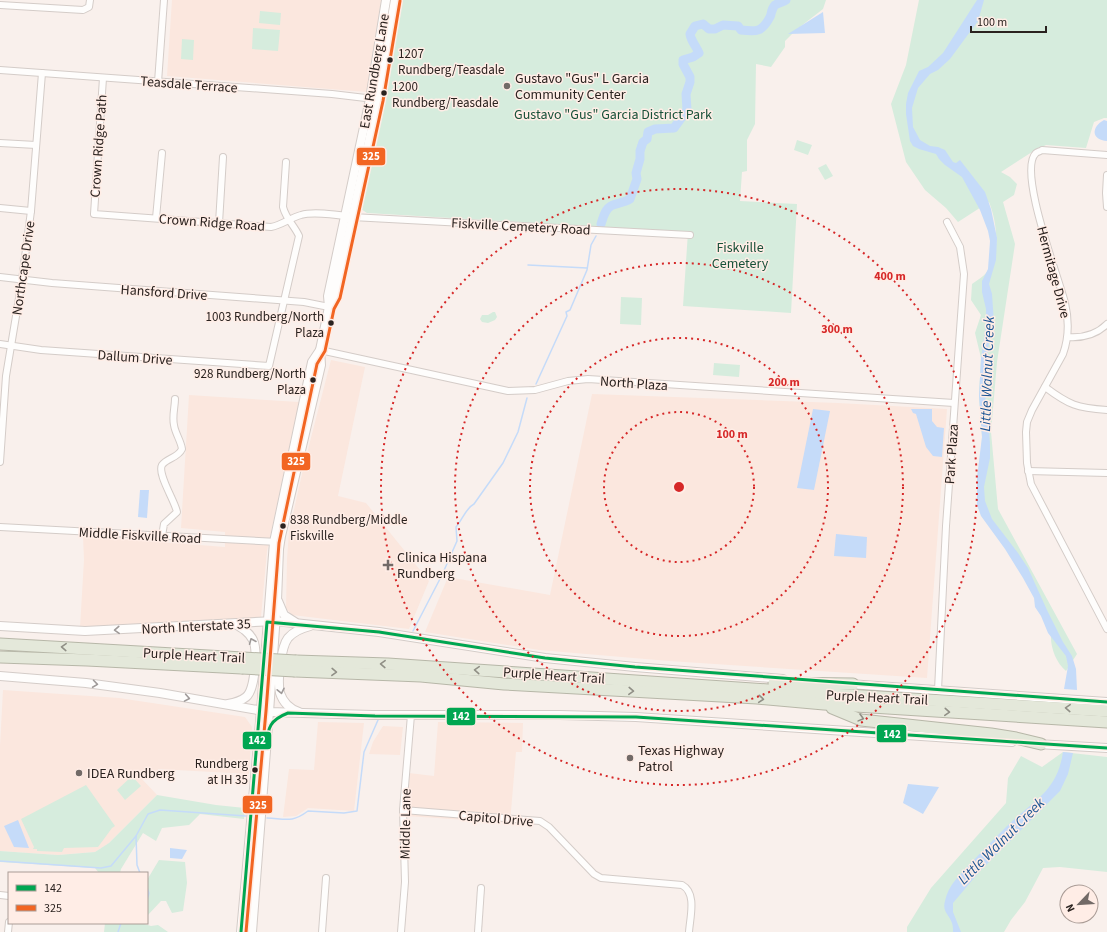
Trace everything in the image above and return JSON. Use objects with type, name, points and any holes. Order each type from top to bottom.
[{"type":"highway","name":"Purple Heart Trail","points":[[0,644],[296,666],[504,684],[758,698],[824,704],[1107,722]]},
{"type":"highway","name":"Purple Heart Trail","points":[[0,657],[242,663]]},
{"type":"highway","name":"Purple Heart Trail","points":[[296,666],[388,664],[782,691],[1107,711]]},
{"type":"highway","points":[[635,680],[666,678],[795,684],[853,684]]},
{"type":"highway","points":[[824,704],[861,720],[990,734],[1041,744]]},
{"type":"main road","name":"East Rundberg Lane","points":[[374,99],[376,58],[386,0]]},
{"type":"main road","name":"East Rundberg Lane","points":[[241,932],[253,794],[265,712],[277,542],[317,387],[321,365],[320,350],[329,307],[335,298],[349,217],[374,99],[386,52],[394,0]]},
{"type":"main road","points":[[376,58],[386,52]]},
{"type":"main road","name":"East Rundberg Lane","points":[[271,622],[277,600],[277,542]]},
{"type":"main road","points":[[277,600],[284,615],[297,623]]},
{"type":"main road","name":"North Interstate 35","points":[[0,626],[85,631],[271,622],[297,623],[311,626],[379,632],[545,658],[635,667],[1107,702]]},
{"type":"main road","points":[[226,705],[246,697],[252,688],[255,645],[248,633],[235,624]]},
{"type":"main road","points":[[305,713],[291,708],[286,703],[280,692],[279,683],[282,650],[285,642],[289,636],[311,626]]},
{"type":"main road","points":[[0,676],[92,683],[265,712],[636,717],[1107,748]]},
{"type":"main road","name":"East Rundberg Lane","points":[[252,932],[267,730],[265,712]]},
{"type":"main road","points":[[267,730],[274,719],[288,713]]},
{"type":"main road","points":[[253,794],[262,794]]},
{"type":"main road","points":[[243,904],[254,906]]},
{"type":"street","points":[[0,5],[14,3],[83,10],[89,7],[90,0]]},
{"type":"street","points":[[158,82],[164,0]]},
{"type":"street","name":"Teasdale Terrace","points":[[0,70],[332,94],[374,99]]},
{"type":"street","name":"Northcape Drive","points":[[0,462],[4,400],[31,211],[42,73]]},
{"type":"street","name":"Crown Ridge Path","points":[[94,214],[103,78]]},
{"type":"street","points":[[0,143],[36,145]]},
{"type":"street","name":"Hermitage Drive","points":[[1107,155],[1047,150],[1036,153],[1032,162],[1034,197],[1065,303],[1068,337],[1063,354],[1032,410],[1027,422],[1026,432],[1028,471],[1036,494],[1105,620],[1107,629]]},
{"type":"street","points":[[156,218],[162,153]]},
{"type":"street","points":[[219,223],[223,157]]},
{"type":"street","points":[[284,301],[299,236],[293,225],[288,220],[283,208],[286,162]]},
{"type":"street","points":[[1107,175],[1107,207]]},
{"type":"street","points":[[0,208],[31,211]]},
{"type":"street","name":"Crown Ridge Road","points":[[94,214],[271,226],[276,226],[306,214],[349,217]]},
{"type":"street","name":"Fiskville Cemetery Road","points":[[349,217],[690,235]]},
{"type":"street","name":"Park Plaza","points":[[938,690],[946,526],[964,274],[960,247],[947,222]]},
{"type":"street","name":"Hansford Drive","points":[[0,277],[52,283],[304,302],[329,307]]},
{"type":"street","name":"Dallum Drive","points":[[0,344],[41,350],[270,366],[284,301]]},
{"type":"street","points":[[1068,337],[1077,338],[1087,336],[1096,332],[1107,324]]},
{"type":"street","name":"North Plaza","points":[[320,350],[512,391],[535,390],[568,381],[588,379],[954,403]]},
{"type":"street","points":[[1045,387],[1069,403],[1078,407],[1107,410]]},
{"type":"street","points":[[162,536],[164,524],[177,512],[176,506],[160,470],[165,462],[178,455],[182,450],[181,442],[174,424],[175,399]]},
{"type":"street","points":[[1028,471],[1107,473]]},
{"type":"street","name":"Middle Fiskville Road","points":[[0,528],[277,542]]},
{"type":"street","name":"Middle Lane","points":[[401,932],[405,882],[403,810],[410,715]]},
{"type":"street","name":"Capitol Drive","points":[[403,810],[540,822],[549,827],[594,874],[601,878],[682,885],[687,888],[690,892],[691,898],[689,932]]},
{"type":"street","points":[[322,932],[326,878]]},
{"type":"street","points":[[478,932],[481,888]]},
{"type":"shaded area","points":[[172,0],[381,0],[367,92],[167,76]]},
{"type":"shaded area","points":[[331,360],[365,367],[338,496],[366,503],[429,581],[409,629],[292,615],[286,608],[289,532],[304,465]]},
{"type":"shaded area","points":[[592,394],[838,403],[947,409],[927,678],[669,661],[539,650],[425,632],[448,577],[550,595]]},
{"type":"shaded area","points":[[189,395],[299,402],[267,551],[261,617],[258,619],[80,628],[84,560],[83,536],[225,547],[225,532],[181,528]]},
{"type":"shaded area","name":"IDEA Rundberg","points":[[3,690],[119,698],[245,717],[252,727],[249,774],[158,769],[158,777],[140,777],[157,795],[109,843],[95,852],[58,855],[0,851],[0,746]]},
{"type":"shaded area","points":[[318,722],[364,723],[354,811],[308,808],[296,816],[283,817],[289,769],[314,770]]},
{"type":"shaded area","points":[[438,722],[523,723],[522,752],[516,752],[510,823],[407,816],[409,773],[434,776]]},
{"type":"shaded area","points":[[383,726],[403,727],[400,755],[369,754],[373,742]]},
{"type":"green space","name":"Gustavo \"Gus\" Garcia District Park","points":[[402,0],[826,0],[823,9],[796,30],[785,41],[785,47],[771,67],[756,64],[755,124],[747,140],[747,171],[742,172],[740,201],[797,204],[791,313],[683,306],[688,232],[367,213],[361,209],[386,94]]},
{"type":"green space","points":[[919,0],[1107,0],[1107,118],[1094,122],[1086,148],[1046,145],[1032,152],[1001,172],[1010,177],[1017,184],[1014,195],[1003,202],[1015,244],[997,362],[991,432],[998,509],[1077,654],[1066,671],[1059,664],[1054,654],[1051,634],[1031,589],[1009,551],[978,508],[982,437],[979,396],[981,358],[975,333],[981,315],[971,300],[972,284],[987,272],[991,264],[996,247],[996,228],[989,202],[958,222],[946,208],[925,190],[906,162],[891,104],[906,65]]},
{"type":"green space","points":[[260,11],[281,13],[280,25],[259,23]]},
{"type":"green space","points":[[253,28],[280,30],[278,51],[252,49]]},
{"type":"green space","points":[[182,39],[194,40],[193,60],[181,59]]},
{"type":"green space","points":[[797,140],[812,145],[808,155],[794,150]]},
{"type":"green space","points":[[826,164],[833,176],[825,180],[818,168]]},
{"type":"green space","points":[[621,297],[642,298],[641,325],[620,324]]},
{"type":"green space","points":[[495,312],[497,317],[495,320],[488,323],[482,322],[480,319],[482,315],[488,315]]},
{"type":"green space","points":[[714,363],[740,365],[739,377],[713,375]]},
{"type":"green space","points":[[1063,752],[1107,757],[1107,872],[1060,867],[1043,868],[1025,902],[1004,932],[907,932],[907,927],[931,888],[1006,803],[1008,778],[1021,756],[1042,767]]},
{"type":"green space","points":[[132,776],[141,786],[125,800],[117,790]]},
{"type":"green space","points":[[86,785],[115,826],[98,847],[64,848],[62,852],[37,851],[37,849],[33,849],[34,847],[21,819]]},
{"type":"green space","points":[[157,795],[216,805],[245,808],[244,819],[200,814],[189,825],[162,828],[156,841],[143,833],[120,872],[98,872],[95,868],[0,862],[0,851],[58,855],[95,852],[109,843]]},
{"type":"green space","points":[[159,860],[185,862],[187,883],[183,911],[172,913],[166,901],[161,901],[148,915],[148,878]]},
{"type":"green space","points":[[105,924],[144,924],[151,926],[158,925],[168,932],[104,932]]},
{"type":"water","name":"Little Walnut Creek","points":[[977,0],[984,0],[978,21],[950,59],[938,70],[930,74],[918,88],[912,108],[913,127],[920,140],[930,146],[945,150],[953,162],[956,163],[960,160],[985,192],[991,209],[997,238],[996,260],[989,284],[992,294],[994,323],[988,348],[987,390],[985,402],[986,418],[989,429],[990,458],[984,487],[985,501],[992,519],[1028,568],[1063,642],[1072,656],[1076,669],[1077,690],[1064,689],[1068,666],[1066,656],[1048,633],[1041,616],[1035,607],[1034,598],[1023,578],[1005,549],[981,516],[977,505],[977,477],[982,437],[979,396],[981,358],[986,325],[986,309],[982,292],[982,281],[988,269],[990,241],[988,231],[980,210],[962,177],[945,165],[936,154],[913,146],[910,141],[906,114],[908,93],[919,71],[928,67],[943,53]]},
{"type":"water","points":[[823,12],[825,33],[788,34]]},
{"type":"water","points":[[1104,120],[1107,121],[1107,141],[1098,138],[1095,133],[1097,126]]},
{"type":"water","points":[[813,409],[830,411],[814,490],[797,488]]},
{"type":"water","points":[[911,409],[932,409],[932,421],[937,427],[944,428],[942,457],[933,456],[926,447],[916,414],[913,413]]},
{"type":"water","points":[[140,490],[149,490],[147,518],[138,517]]},
{"type":"water","points":[[836,534],[867,537],[866,558],[834,556]]},
{"type":"water","name":"Little Walnut Creek","points":[[1063,752],[1073,753],[1068,774],[1060,791],[980,871],[953,903],[953,912],[961,932],[953,932],[951,920],[944,908],[952,885],[962,872],[992,841],[1034,803],[1049,787],[1060,766]]},
{"type":"water","points":[[908,784],[939,787],[923,814],[903,803]]},
{"type":"water","points":[[18,820],[29,848],[14,847],[4,826]]},
{"type":"water","points":[[170,848],[187,850],[182,859],[170,858]]},
{"type":"waterway","points":[[601,224],[604,214],[609,207],[630,199],[637,179],[636,173],[640,159],[640,151],[643,142],[647,139],[648,132],[655,129],[674,128],[687,110],[686,94],[690,77],[683,64],[683,60],[693,57],[699,53],[690,34],[695,26],[703,24],[709,29],[715,29],[723,25],[738,26],[741,30],[755,31],[764,26],[771,16],[775,5],[786,0]]},
{"type":"waterway","points":[[536,384],[567,316],[566,312],[570,310],[587,270],[591,245],[596,236]]},
{"type":"waterway","points":[[528,265],[587,268]]},
{"type":"waterway","points":[[413,631],[442,575],[457,541],[456,527],[466,511],[474,504],[503,463],[518,432],[527,398]]},
{"type":"waterway","points":[[267,818],[293,819],[308,811],[344,813],[357,811],[364,752],[378,720]]},
{"type":"waterway","points":[[0,861],[101,868],[111,866],[136,836],[148,814],[160,810],[246,816]]},
{"type":"waterway","points":[[136,836],[137,865],[140,872]]},
{"type":"waterway","points":[[148,890],[148,896]]},
{"type":"waterway","points":[[118,932],[121,924]]},
{"type":"transit line","name":"325","points":[[246,932],[266,711],[279,543],[317,364],[325,351],[334,309],[340,298],[383,101],[400,1]]},
{"type":"transit line","name":"142","points":[[241,932],[267,622],[379,632],[545,658],[635,667],[1107,702]]},
{"type":"transit line","name":"142","points":[[266,746],[271,725],[277,718],[288,713],[375,716],[636,717],[1107,748]]},
{"type":"place","name":"1207 Rundberg/Teasdale","points":[[390,60]]},
{"type":"place","name":"Gustavo \"Gus\" L Garcia Community Center","points":[[507,86]]},
{"type":"place","name":"1200 Rundberg/Teasdale","points":[[384,93]]},
{"type":"place","name":"1003 Rundberg/North Plaza","points":[[331,323]]},
{"type":"place","name":"928 Rundberg/North Plaza","points":[[313,380]]},
{"type":"place","name":"838 Rundberg/Middle Fiskville","points":[[283,526]]},
{"type":"place","name":"Clinica Hispana Rundberg","points":[[388,565]]},
{"type":"place","name":"Texas Highway Patrol","points":[[630,758]]},
{"type":"place","name":"Rundberg at IH 35","points":[[255,770]]},
{"type":"place","name":"IDEA Rundberg","points":[[79,773]]},
{"type":"park label","name":"Fiskville Cemetery","points":[[740,256]]}]
